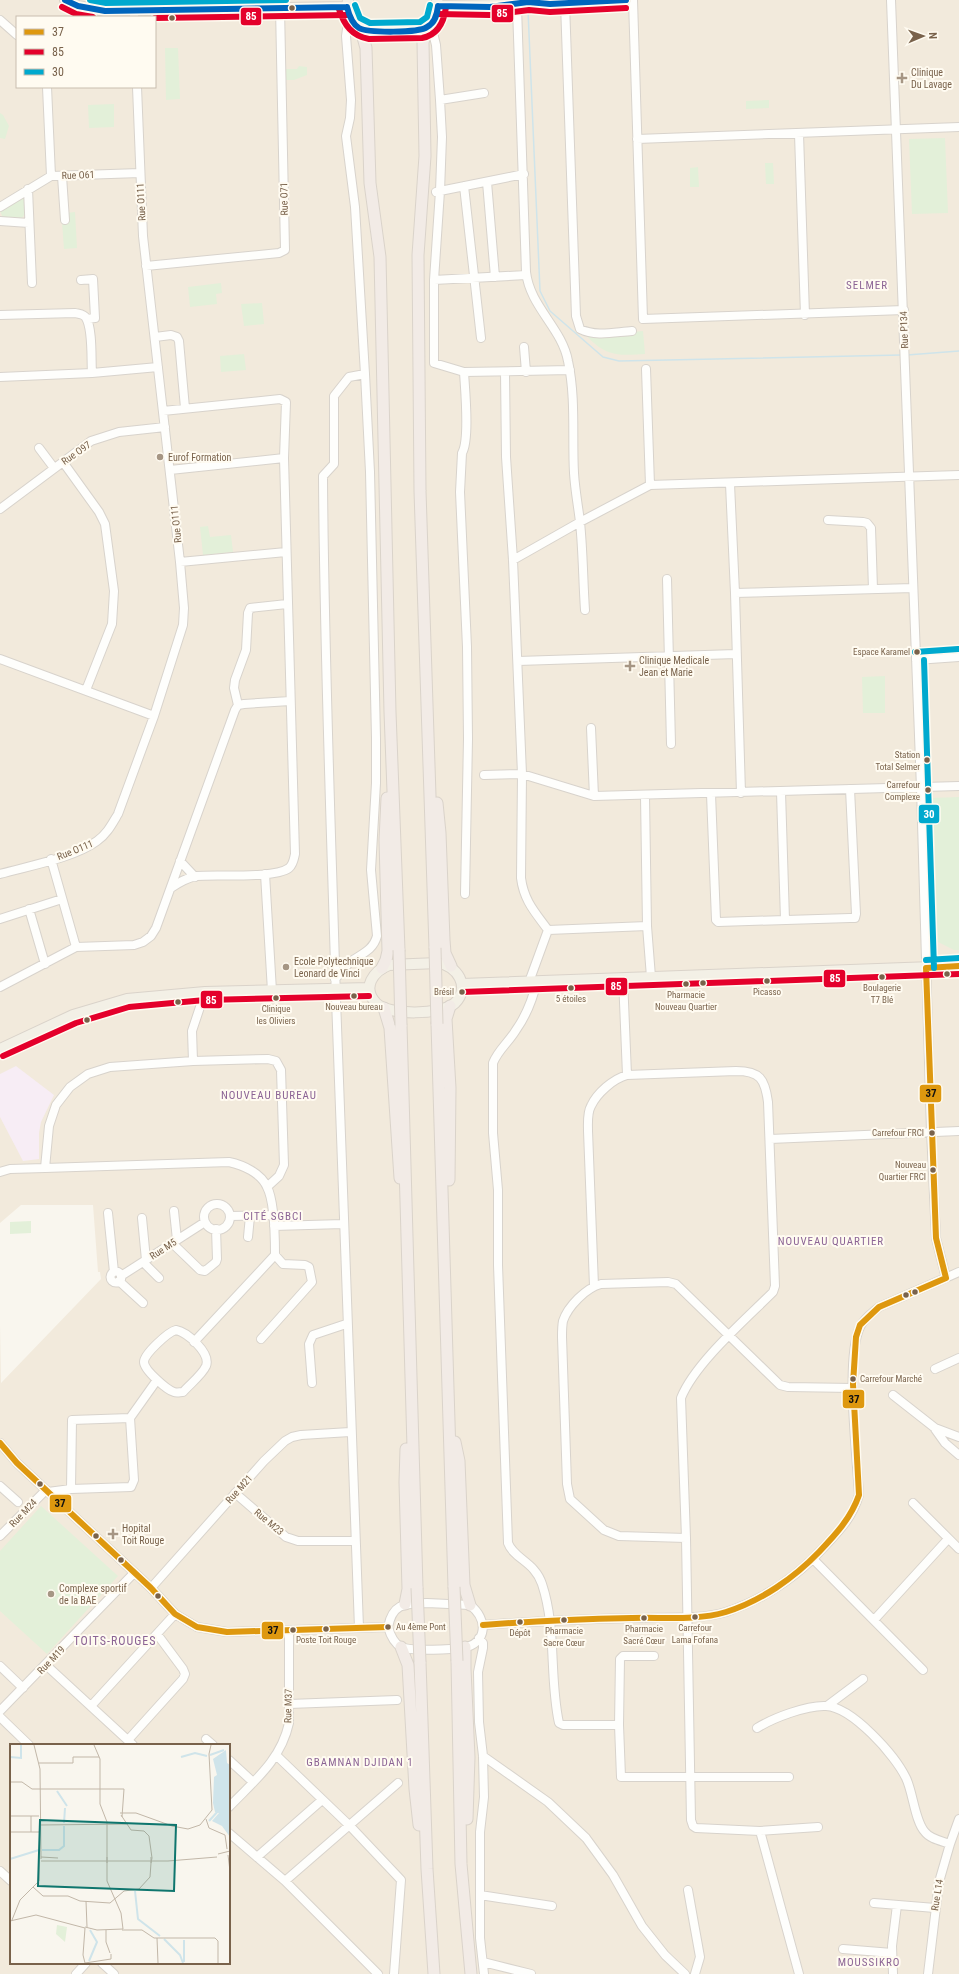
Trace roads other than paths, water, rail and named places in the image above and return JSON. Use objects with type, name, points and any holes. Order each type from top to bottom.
[{"type":"highway","points":[[357,26],[366,48],[370,183],[380,257],[390,712],[406,1145],[407,1262],[417,1588],[427,1868],[434,1974]]},
{"type":"highway","points":[[430,27],[423,42],[425,156],[418,255],[420,491],[446,1263],[461,1864],[471,1974]]},
{"type":"highway","points":[[382,968],[388,951],[385,840],[390,712]]},
{"type":"highway","points":[[427,713],[440,833],[445,953],[451,966]]},
{"type":"highway","points":[[446,1263],[451,1120],[446,1019],[450,1006]]},
{"type":"highway","points":[[384,1008],[390,1028],[396,1137],[407,1262]]},
{"type":"highway","points":[[405,1604],[408,1589],[405,1482],[411,1393]]},
{"type":"highway","points":[[450,1420],[459,1461],[464,1585],[470,1605]]},
{"type":"highway","points":[[401,1647],[408,1665],[415,1789],[427,1868]]},
{"type":"highway","points":[[461,1864],[467,1823],[469,1756],[465,1647]]},
{"type":"main road","points":[[65,0],[91,10],[239,5],[280,8],[347,3],[349,16],[357,26],[422,30],[430,27],[436,19],[438,3],[511,5],[626,0]]},
{"type":"main road","points":[[438,963],[451,966],[460,978],[462,984],[460,995],[455,1003],[441,1010],[398,1012],[384,1008],[375,1002],[369,988],[374,974],[382,968],[390,965],[438,963]]},
{"type":"main road","points":[[462,984],[959,966]]},
{"type":"main road","points":[[0,1049],[50,1024],[105,1005],[138,998],[205,992],[272,991],[335,984],[369,988]]},
{"type":"street","points":[[633,0],[643,319],[805,315],[904,310]]},
{"type":"street","name":"Rue P134","points":[[891,0],[904,310],[912,588],[921,788],[931,1131],[936,1238],[946,1278]]},
{"type":"street","points":[[565,3],[576,316],[580,330],[593,334],[632,331]]},
{"type":"street","points":[[511,5],[524,174],[526,275],[532,294],[540,310],[563,341],[570,370],[573,411],[575,487],[580,522],[585,610]]},
{"type":"street","name":"Rue O71","points":[[146,266],[264,255],[282,252],[285,250],[280,8]]},
{"type":"street","points":[[0,20],[16,34]]},
{"type":"street","points":[[335,984],[350,963],[369,951],[375,943],[377,936],[371,870],[376,783],[376,738],[370,472],[366,374],[355,206],[346,136],[350,118],[351,100],[347,30],[357,26]]},
{"type":"street","points":[[430,27],[436,45],[442,137],[434,280],[434,363],[464,372],[570,370]]},
{"type":"street","points":[[47,88],[51,176]]},
{"type":"street","name":"Rue O111","points":[[0,874],[81,850],[98,841],[110,829],[118,814],[154,716],[184,625],[180,562],[146,266],[140,173],[137,88]]},
{"type":"street","points":[[440,100],[484,93]]},
{"type":"street","points":[[637,139],[959,127]]},
{"type":"street","points":[[800,134],[805,315]]},
{"type":"street","name":"Rue O61","points":[[0,207],[51,176],[140,173]]},
{"type":"street","points":[[438,192],[524,174]]},
{"type":"street","points":[[62,176],[65,220]]},
{"type":"street","points":[[487,182],[495,277]]},
{"type":"street","points":[[464,186],[481,338]]},
{"type":"street","points":[[28,189],[32,283]]},
{"type":"street","points":[[0,221],[29,222]]},
{"type":"street","points":[[434,280],[526,275]]},
{"type":"street","points":[[81,280],[93,279],[94,318],[87,319]]},
{"type":"street","points":[[0,315],[83,314],[87,319],[89,328],[92,373]]},
{"type":"street","points":[[155,337],[171,335],[177,337],[179,341],[185,408]]},
{"type":"street","points":[[524,347],[526,372]]},
{"type":"street","points":[[0,377],[92,373],[158,367]]},
{"type":"street","points":[[646,369],[650,486]]},
{"type":"street","points":[[464,372],[466,443],[462,453],[460,492],[468,655],[465,894]]},
{"type":"street","points":[[505,372],[506,457],[513,560],[522,774],[520,838],[523,892],[527,902],[548,930]]},
{"type":"street","points":[[359,1628],[350,1432],[335,984],[324,604],[323,476],[334,464],[334,396],[349,377],[366,374]]},
{"type":"street","points":[[163,411],[285,400],[284,458],[287,604],[295,854],[293,863],[289,868],[265,874],[195,876],[171,888]]},
{"type":"street","name":"Rue O97","points":[[0,509],[91,441],[119,432],[165,427]]},
{"type":"street","points":[[40,448],[54,468]]},
{"type":"street","points":[[170,470],[284,458]]},
{"type":"street","points":[[63,462],[99,512],[104,524],[114,591],[112,624],[86,690]]},
{"type":"street","points":[[513,560],[580,522],[650,486],[959,476]]},
{"type":"street","points":[[730,484],[741,793]]},
{"type":"street","points":[[828,520],[862,522],[867,523],[871,528],[873,589]]},
{"type":"street","points":[[180,562],[286,552]]},
{"type":"street","points":[[666,579],[671,744]]},
{"type":"street","points":[[735,593],[912,588]]},
{"type":"street","points":[[0,987],[76,947],[125,946],[143,942],[151,936],[156,928],[238,705],[235,684],[246,650],[248,613],[250,608],[287,604]]},
{"type":"street","points":[[518,661],[736,654]]},
{"type":"street","points":[[916,660],[959,657]]},
{"type":"street","points":[[0,659],[154,716]]},
{"type":"street","points":[[238,705],[290,701]]},
{"type":"street","points":[[591,728],[594,796]]},
{"type":"street","points":[[484,775],[522,774],[594,796],[645,796],[959,786]]},
{"type":"street","points":[[711,794],[716,920],[718,922],[855,918],[850,790]]},
{"type":"street","points":[[781,792],[785,920]]},
{"type":"street","points":[[645,796],[647,926],[651,977]]},
{"type":"street","points":[[51,860],[76,947]]},
{"type":"street","points":[[180,861],[195,876]]},
{"type":"street","points":[[265,874],[272,991]]},
{"type":"street","points":[[0,919],[62,899]]},
{"type":"street","points":[[30,909],[45,964]]},
{"type":"street","points":[[548,930],[647,926]]},
{"type":"street","points":[[548,930],[533,982],[527,1011],[517,1030],[496,1055],[493,1063],[493,1133],[498,1190],[498,1265],[508,1543],[510,1549],[535,1569],[542,1584],[549,1620],[553,1677],[559,1723],[562,1725],[619,1725]]},
{"type":"street","points":[[623,978],[627,1075]]},
{"type":"street","points":[[193,1061],[192,1030],[205,992]]},
{"type":"street","points":[[45,1168],[48,1126],[56,1105],[70,1087],[88,1074],[110,1067],[193,1061],[268,1059],[276,1061],[281,1070],[284,1165],[279,1176],[267,1187]]},
{"type":"street","points":[[594,1286],[588,1115],[591,1106],[612,1083],[627,1075],[736,1070],[747,1071],[758,1075],[766,1087],[770,1139],[775,1286],[773,1292],[729,1336],[687,1382],[681,1398],[693,1826],[696,1828],[760,1831],[818,1827]]},
{"type":"street","points":[[770,1139],[959,1131]]},
{"type":"street","points":[[0,1172],[10,1169],[229,1162],[248,1168],[267,1187],[273,1215],[275,1255],[283,1264],[305,1265],[309,1267],[312,1282],[261,1339]]},
{"type":"street","points":[[213,1204],[222,1204],[229,1210],[230,1216],[229,1223],[224,1228],[216,1229],[210,1228],[205,1222],[204,1215],[206,1209],[213,1204]]},
{"type":"street","points":[[174,1211],[174,1242],[200,1270],[205,1271],[216,1262],[216,1229]]},
{"type":"street","points":[[108,1213],[118,1276],[143,1303]]},
{"type":"street","points":[[230,1216],[273,1215]]},
{"type":"street","points":[[248,1237],[250,1216]]},
{"type":"street","points":[[142,1218],[144,1261],[159,1278]]},
{"type":"street","name":"Rue M5","points":[[118,1276],[205,1222]]},
{"type":"street","points":[[274,1226],[343,1224]]},
{"type":"street","points":[[194,1342],[275,1255]]},
{"type":"street","points":[[483,1625],[549,1620],[688,1617],[725,1612],[782,1585],[813,1559],[846,1523],[855,1510],[859,1495],[853,1388],[856,1337],[860,1325],[868,1315],[896,1299],[959,1272]]},
{"type":"street","points":[[686,1538],[619,1536],[604,1530],[570,1499],[567,1484],[563,1322],[575,1301],[594,1286],[668,1282],[676,1284],[780,1385],[788,1387],[853,1388]]},
{"type":"street","points":[[312,1384],[309,1344],[312,1335],[346,1324]]},
{"type":"street","points":[[170,1332],[182,1332],[194,1342],[206,1357],[207,1361],[205,1367],[183,1392],[173,1392],[157,1380],[145,1367],[144,1362],[146,1356],[170,1332]]},
{"type":"street","points":[[935,1369],[959,1358]]},
{"type":"street","points":[[47,1491],[131,1487],[134,1480],[130,1418],[157,1380]]},
{"type":"street","points":[[894,1395],[935,1428],[945,1443],[959,1455]]},
{"type":"street","points":[[71,1489],[72,1420],[130,1418]]},
{"type":"street","points":[[935,1428],[959,1437]]},
{"type":"street","name":"Rue M21","points":[[151,1588],[264,1461],[292,1437],[350,1432]]},
{"type":"street","points":[[0,1443],[17,1463],[151,1588],[175,1614],[197,1627],[227,1632],[388,1627]]},
{"type":"street","points":[[0,1486],[18,1502]]},
{"type":"street","name":"Rue M24","points":[[0,1536],[47,1491]]},
{"type":"street","name":"Rue M23","points":[[235,1493],[278,1531],[292,1539],[298,1541],[355,1540]]},
{"type":"street","points":[[913,1503],[959,1549]]},
{"type":"street","points":[[874,1620],[948,1539]]},
{"type":"street","points":[[813,1559],[923,1670]]},
{"type":"street","name":"Rue M19","points":[[0,1711],[134,1573]]},
{"type":"street","points":[[445,1603],[470,1605],[479,1614],[483,1625],[479,1638],[476,1642],[465,1647],[410,1649],[401,1647],[394,1641],[388,1627],[393,1612],[405,1604],[445,1603]]},
{"type":"street","points":[[91,1706],[175,1614]]},
{"type":"street","name":"Rue M37","points":[[230,1806],[277,1756],[287,1733],[289,1704],[289,1631]]},
{"type":"street","points":[[46,1665],[131,1743],[183,1679],[185,1674],[183,1669],[157,1634]]},
{"type":"street","points":[[479,1638],[483,1643],[478,1672],[479,1722],[483,1756],[484,1797],[480,1832],[480,1938],[484,1974]]},
{"type":"street","points":[[654,1656],[623,1656],[620,1659],[619,1725],[621,1777],[789,1777]]},
{"type":"street","points":[[0,1666],[23,1688]]},
{"type":"street","points":[[757,1728],[765,1723],[807,1708],[827,1706],[863,1679]]},
{"type":"street","points":[[289,1704],[397,1700]]},
{"type":"street","points":[[827,1706],[857,1721],[870,1731],[887,1750],[906,1778],[914,1799],[918,1819],[925,1832],[932,1837],[950,1844]]},
{"type":"street","points":[[0,1717],[28,1744]]},
{"type":"street","points":[[277,1756],[350,1826],[401,1880],[394,1974]]},
{"type":"street","points":[[483,1756],[548,1802],[586,1838],[613,1874],[642,1926],[665,1955],[685,1974]]},
{"type":"street","points":[[230,1761],[253,1782]]},
{"type":"street","points":[[285,1881],[398,1783]]},
{"type":"street","points":[[258,1857],[322,1800]]},
{"type":"street","name":"Rue L14","points":[[928,1974],[939,1882],[959,1819]]},
{"type":"street","points":[[760,1831],[799,1974]]},
{"type":"street","points":[[230,1834],[285,1881],[378,1974]]},
{"type":"street","points":[[0,1871],[10,1880]]},
{"type":"street","points":[[688,1890],[700,1957],[695,1974]]},
{"type":"street","points":[[480,1895],[552,1906]]},
{"type":"street","points":[[874,1903],[935,1908]]},
{"type":"street","points":[[893,1974],[892,1953],[896,1905]]},
{"type":"street","points":[[843,1950],[892,1953]]},
{"type":"street","points":[[483,1962],[527,1974]]},
{"type":"street","points":[[76,1974],[85,1964]]},
{"type":"street","points":[[103,1964],[114,1974]]},
{"type":"waterway","points":[[528,10],[540,291],[550,311],[603,357],[619,361],[901,355]]},
{"type":"waterway","points":[[907,355],[959,351]]},
{"type":"place","name":"Clinique Du Lavage","points":[[902,78]]},
{"type":"place","name":"Eurof Formation","points":[[160,457]]},
{"type":"place","name":"Espace Karamel","points":[[917,652]]},
{"type":"place","name":"Clinique Medicale Jean et Marie","points":[[630,666]]},
{"type":"place","name":"Station Total Selmer","points":[[927,760]]},
{"type":"place","name":"Carrefour Complexe","points":[[928,790]]},
{"type":"place","name":"Ecole Polytechnique Leonard de Vinci","points":[[286,967]]},
{"type":"place","name":"Boulagerie T7 Blé","points":[[882,977]]},
{"type":"place","name":"Picasso","points":[[767,981]]},
{"type":"place","name":"Pharmacie Nouveau Quartier","points":[[686,984]]},
{"type":"place","name":"5 étoiles","points":[[571,988]]},
{"type":"place","name":"Brésil","points":[[462,992]]},
{"type":"place","name":"Nouveau bureau","points":[[354,996]]},
{"type":"place","name":"Clinique les Oliviers","points":[[276,998]]},
{"type":"place","name":"Carrefour FRCI","points":[[932,1133]]},
{"type":"place","name":"Nouveau Quartier FRCI","points":[[933,1170]]},
{"type":"place","name":"Carrefour Marché","points":[[853,1379]]},
{"type":"place","name":"Hopital Toit Rouge","points":[[113,1534]]},
{"type":"place","name":"Complexe sportif de la BAE","points":[[51,1594]]},
{"type":"place","name":"Carrefour Lama Fofana","points":[[695,1617]]},
{"type":"place","name":"Pharmacie Sacré Cœur","points":[[644,1618]]},
{"type":"place","name":"Pharmacie Sacre Cœur","points":[[564,1620]]},
{"type":"place","name":"Dépôt","points":[[520,1622]]},
{"type":"place","name":"Au 4ème Pont","points":[[388,1627]]},
{"type":"place","name":"Poste Toit Rouge","points":[[326,1629]]},
{"type":"district","name":"SELMER","points":[[867,285]]},
{"type":"district","name":"NOUVEAU BUREAU","points":[[269,1095]]},
{"type":"district","name":"CITÉ SGBCI","points":[[273,1216]]},
{"type":"district","name":"NOUVEAU QUARTIER","points":[[831,1241]]},
{"type":"district","name":"TOITS-ROUGES","points":[[115,1641]]},
{"type":"district","name":"GBAMNAN DJIDAN 1","points":[[360,1762]]},
{"type":"district","name":"MOUSSIKRO","points":[[869,1962]]}]
